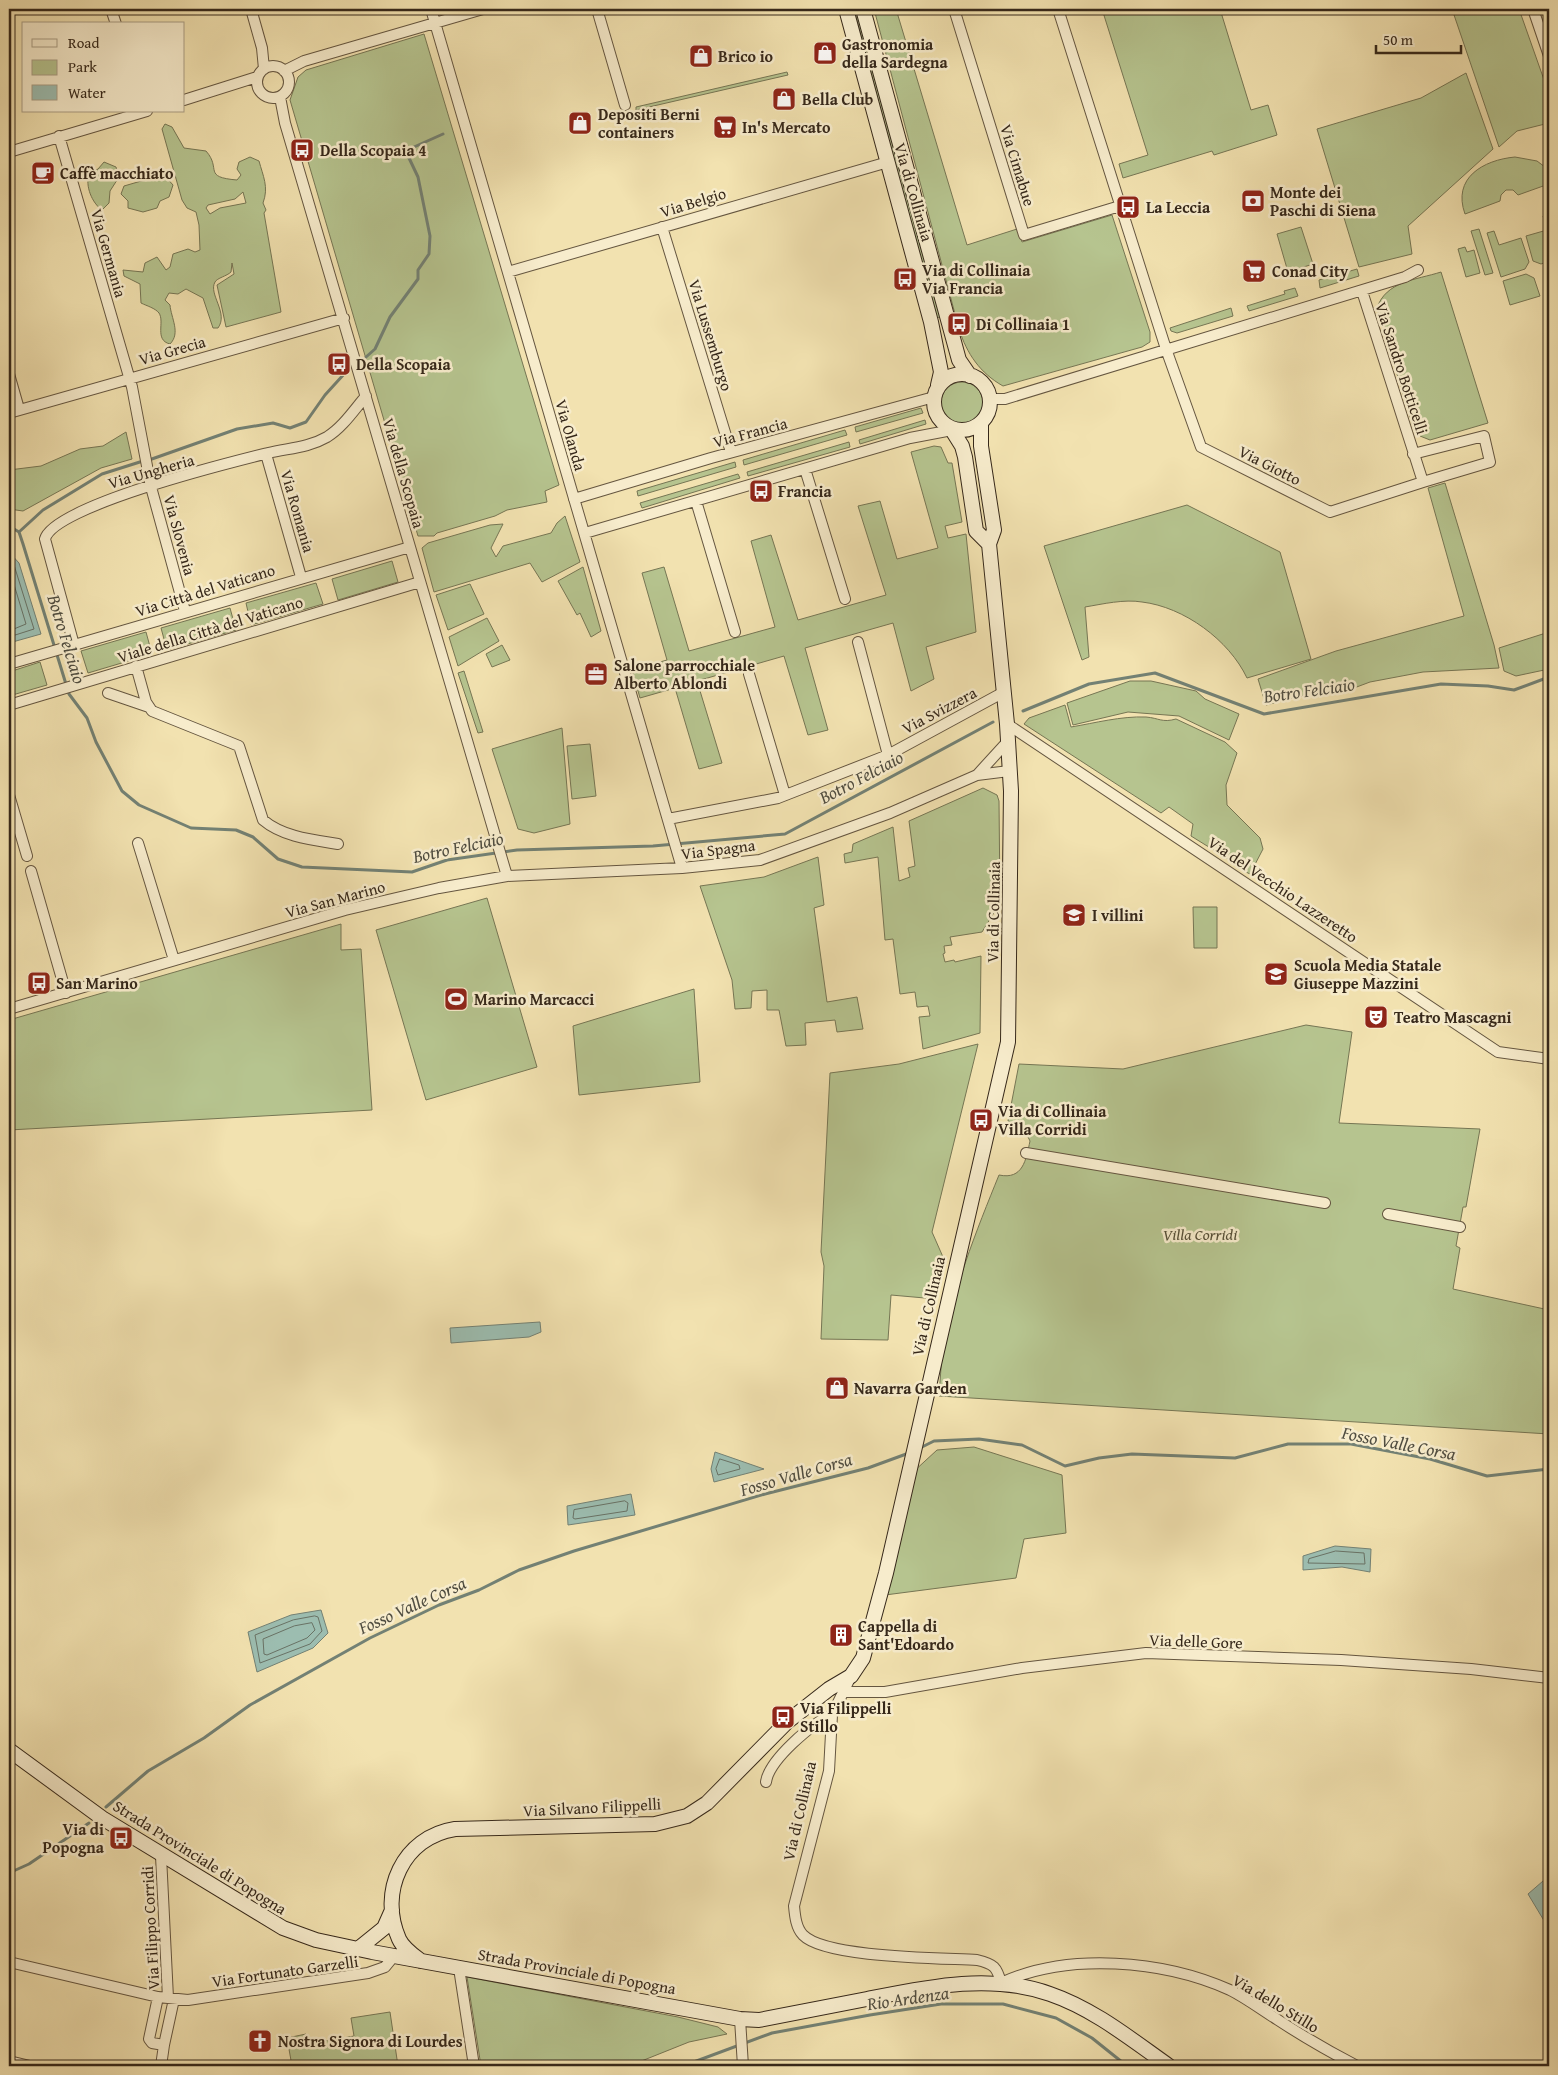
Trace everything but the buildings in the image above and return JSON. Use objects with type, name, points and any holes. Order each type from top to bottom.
[{"type":"street","points":[[111,9],[115,22]]},
{"type":"street","points":[[251,9],[260,41],[265,71],[259,91]]},
{"type":"street","name":"Via Olanda","points":[[431,9],[682,868]]},
{"type":"street","points":[[185,100],[235,84],[265,71],[286,74],[309,60],[483,9]]},
{"type":"street","points":[[597,9],[625,105]]},
{"type":"street","name":"Via di Collinaia","points":[[846,9],[931,322],[941,372],[936,391]]},
{"type":"street","name":"Via di Collinaia","points":[[863,9],[954,344],[962,368],[970,376]]},
{"type":"street","name":"Via Cimabue","points":[[954,9],[1024,236],[1120,206]]},
{"type":"street","name":"Via Giotto","points":[[1058,9],[1166,349],[1201,447],[1330,512],[1423,482]]},
{"type":"street","points":[[1532,9],[1547,42],[1549,56]]},
{"type":"street","points":[[235,84],[275,98],[288,87],[286,74]]},
{"type":"street","name":"Via della Scopaia","points":[[275,98],[285,122],[344,318],[507,876]]},
{"type":"street","points":[[9,152],[143,112]]},
{"type":"street","name":"Via Germania","points":[[59,136],[130,378]]},
{"type":"street","name":"Via Belgio","points":[[508,272],[888,162]]},
{"type":"street","name":"Via Lussemburgo","points":[[662,227],[731,452]]},
{"type":"street","points":[[990,399],[1006,399],[1362,291],[1405,277],[1418,270]]},
{"type":"street","name":"Via Sandro Botticelli","points":[[1362,291],[1414,454],[1423,482],[1490,462],[1484,436],[1414,454]]},
{"type":"street","name":"Via Grecia","points":[[14,411],[344,318]]},
{"type":"street","points":[[9,374],[14,411]]},
{"type":"street","points":[[585,533],[910,438],[952,430],[968,430],[981,424],[989,409],[990,399],[983,384],[970,376],[952,376],[936,391],[936,413],[940,420],[952,430]]},
{"type":"street","name":"Via Slovenia","points":[[130,378],[150,482],[185,611]]},
{"type":"street","name":"Via Francia","points":[[574,499],[936,391]]},
{"type":"street","name":"Via Ungheria","points":[[74,645],[46,545],[46,533],[91,506],[150,482],[298,448],[326,437],[339,428],[366,396]]},
{"type":"street","name":"Via di Collinaia","points":[[981,424],[981,446],[994,530],[989,544],[1008,741],[1012,856],[1008,1042],[872,1626],[863,1658],[851,1676],[832,1715],[829,1771],[794,1906],[798,1929],[802,1934],[807,1939],[836,1950],[977,1960],[988,1963],[997,1969],[1001,1983]]},
{"type":"street","name":"Via di Collinaia","points":[[952,430],[965,457],[976,531],[989,544]]},
{"type":"street","name":"Via Romania","points":[[266,454],[301,577]]},
{"type":"street","points":[[805,469],[845,599]]},
{"type":"street","points":[[696,501],[735,632]]},
{"type":"street","name":"Via Città del Vaticano","points":[[9,664],[301,577],[410,547]]},
{"type":"street","name":"Viale della Città del Vaticano","points":[[9,705],[420,582]]},
{"type":"street","name":"Via Svizzera","points":[[858,642],[888,755]]},
{"type":"street","points":[[136,666],[148,707]]},
{"type":"street","points":[[749,674],[785,795]]},
{"type":"street","name":"Via Svizzera","points":[[669,821],[785,795],[888,755],[1004,692]]},
{"type":"street","points":[[108,693],[148,707],[158,714],[239,746],[258,811],[263,820],[272,828],[304,838],[338,844]]},
{"type":"street","name":"Via del Vecchio Lazzeretto","points":[[1007,724],[1498,1052],[1549,1059]]},
{"type":"street","name":"Via Spagna","points":[[977,775],[1008,741]]},
{"type":"street","name":"Via Spagna","points":[[507,876],[682,868],[760,860],[890,813],[977,775],[1009,771]]},
{"type":"street","points":[[9,795],[27,856]]},
{"type":"street","points":[[138,843],[174,960]]},
{"type":"street","points":[[31,871],[66,993]]},
{"type":"street","name":"Via San Marino","points":[[9,1009],[359,906],[439,888],[507,876]]},
{"type":"street","points":[[1026,1153],[1325,1202]]},
{"type":"street","points":[[1388,1214],[1460,1227]]},
{"type":"street","name":"Via delle Gore","points":[[843,1692],[885,1692],[1022,1668],[1146,1653],[1341,1660],[1471,1669],[1549,1678]]},
{"type":"street","name":"Via Silvano Filippelli","points":[[388,1955],[397,1876],[404,1860],[419,1843],[442,1832],[455,1829],[655,1824],[687,1816],[714,1797],[787,1722],[829,1689],[851,1676]]},
{"type":"street","points":[[766,1782],[767,1773],[777,1761],[815,1724],[832,1715]]},
{"type":"street","name":"Strada Provinciale di Popogna","points":[[9,1750],[102,1818],[161,1856],[283,1928],[316,1940],[388,1955],[740,2019],[759,2020],[907,1991],[981,1982],[1001,1983],[1041,1991],[1080,2008],[1169,2066]]},
{"type":"street","name":"Via Filippo Corridi","points":[[161,1856],[166,1998]]},
{"type":"street","points":[[358,1949],[379,1933],[391,1916]]},
{"type":"street","name":"Via Silvano Filippelli","points":[[391,1916],[399,1940]]},
{"type":"street","points":[[388,1955],[399,1940],[421,1961]]},
{"type":"street","name":"Via Fortunato Garzelli","points":[[9,1962],[166,1998],[188,2000],[368,1973],[385,1967],[388,1955]]},
{"type":"street","name":"Via dello Stillo","points":[[1001,1983],[1020,1974],[1051,1968],[1119,1962],[1148,1965],[1193,1977],[1230,1990],[1312,2042],[1357,2066]]},
{"type":"street","points":[[459,1968],[474,2066]]},
{"type":"street","points":[[164,2046],[152,2043],[149,2039],[166,1998]]},
{"type":"street","points":[[161,2066],[164,2046],[166,1998]]},
{"type":"street","points":[[740,2019],[743,2066]]},
{"type":"street","points":[[9,2061],[30,2066]]},
{"type":"green space","points":[[854,9],[858,9],[940,317],[936,318]]},
{"type":"green space","points":[[874,9],[896,9],[967,245],[1017,229],[1022,242],[1112,215],[1150,332],[1150,342],[1142,347],[1003,386],[975,362],[966,347],[959,329]]},
{"type":"green space","points":[[1102,9],[1220,9],[1251,110],[1268,105],[1277,135],[1214,155],[1212,151],[1123,178],[1119,164],[1148,155]]},
{"type":"green space","points":[[1452,9],[1519,9],[1549,94],[1549,123],[1517,131],[1499,147]]},
{"type":"green space","points":[[424,34],[559,485],[545,491],[547,502],[507,510],[495,516],[437,533],[434,536],[418,536],[290,100],[298,77],[306,70]]},
{"type":"green space","points":[[787,72],[788,75],[636,110],[636,107]]},
{"type":"green space","points":[[1466,73],[1493,149],[1408,226],[1412,254],[1359,267],[1317,129],[1421,98]]},
{"type":"green space","points":[[165,124],[172,127],[184,148],[206,151],[213,163],[216,174],[226,179],[237,180],[241,175],[237,169],[239,162],[250,157],[259,161],[265,182],[263,203],[266,210],[264,213],[281,312],[226,327],[217,285],[234,274],[232,263],[231,272],[215,282],[214,292],[221,316],[218,328],[213,328],[203,298],[186,289],[178,294],[169,293],[165,300],[170,305],[175,325],[175,335],[170,344],[162,339],[161,317],[159,313],[141,303],[140,284],[124,276],[123,270],[143,272],[145,263],[157,257],[166,270],[170,267],[173,254],[188,249],[195,252],[200,250],[199,225],[196,212],[187,208],[182,200],[162,129]],"holes":[[[243,192],[246,203],[220,208],[210,214],[206,208],[208,205],[235,199]]]},
{"type":"green space","points":[[1515,157],[1537,161],[1549,170],[1549,193],[1546,185],[1518,195],[1513,190],[1506,190],[1501,195],[1500,201],[1465,214],[1462,201],[1463,190],[1473,173],[1492,162]]},
{"type":"green space","points":[[104,162],[116,167],[119,177],[110,191],[109,203],[102,210],[90,194],[88,179],[89,174],[98,169]]},
{"type":"green space","points":[[165,176],[173,185],[169,197],[160,201],[157,208],[143,212],[128,208],[128,201],[121,194],[124,186]]},
{"type":"green space","points":[[1549,214],[1549,261],[1541,264],[1533,261],[1526,236],[1547,230],[1543,216]]},
{"type":"green space","points":[[1301,227],[1313,264],[1288,272],[1277,234]]},
{"type":"green space","points":[[1479,229],[1493,273],[1485,275],[1471,231]]},
{"type":"green space","points":[[1494,231],[1499,245],[1521,238],[1529,262],[1525,269],[1501,277],[1487,233]]},
{"type":"green space","points":[[1465,247],[1467,252],[1474,250],[1480,273],[1466,277],[1458,249]]},
{"type":"green space","points":[[1357,269],[1359,276],[1320,288],[1319,280]]},
{"type":"green space","points":[[1441,272],[1488,423],[1430,440],[1420,436],[1414,430],[1377,308],[1387,292],[1395,287]]},
{"type":"green space","points":[[1526,274],[1534,278],[1540,296],[1510,305],[1503,281]]},
{"type":"green space","points":[[1295,288],[1298,296],[1249,311],[1247,306],[1285,294],[1284,291]]},
{"type":"green space","points":[[1231,308],[1233,316],[1177,333],[1171,331],[1170,328]]},
{"type":"green space","points":[[958,382],[966,382],[977,388],[983,403],[977,418],[966,424],[958,424],[947,418],[941,407],[941,399],[947,388]]},
{"type":"green space","points":[[921,408],[923,413],[856,432],[855,427]]},
{"type":"green space","points":[[925,420],[926,424],[860,444],[859,440]]},
{"type":"green space","points":[[845,430],[847,435],[744,465],[743,460]]},
{"type":"green space","points":[[126,432],[132,459],[101,468],[23,511],[9,509],[9,470],[41,466],[80,449],[103,446]]},
{"type":"green space","points":[[849,442],[850,447],[748,476],[747,472]]},
{"type":"green space","points":[[934,446],[941,447],[948,463],[952,463],[962,522],[945,526],[948,538],[966,534],[976,632],[926,647],[934,679],[911,691],[893,623],[805,648],[828,730],[808,735],[784,656],[697,681],[722,763],[699,769],[675,688],[640,698],[632,670],[667,660],[642,573],[664,567],[689,651],[775,627],[751,541],[771,535],[798,620],[886,595],[858,506],[880,501],[897,559],[938,548],[911,452]]},
{"type":"green space","points":[[735,462],[736,467],[638,496],[637,491]]},
{"type":"green space","points":[[738,474],[740,478],[642,508],[640,503]]},
{"type":"green space","points":[[1445,483],[1494,645],[1499,668],[1423,672],[1370,682],[1338,694],[1301,696],[1266,705],[1258,679],[1336,651],[1464,616],[1428,488]]},
{"type":"green space","points":[[1187,505],[1280,552],[1311,659],[1247,678],[1229,651],[1204,628],[1189,618],[1158,605],[1128,601],[1085,607],[1089,657],[1082,660],[1044,546]]},
{"type":"green space","points":[[565,516],[580,562],[542,582],[530,563],[434,592],[422,548],[428,543],[490,525],[503,524],[491,548],[496,557],[503,546],[551,533],[557,523]]},
{"type":"green space","points":[[392,561],[398,582],[338,600],[332,579]]},
{"type":"green space","points":[[583,567],[601,631],[591,637],[580,613],[577,615],[558,581]]},
{"type":"green space","points":[[316,583],[323,604],[251,625],[246,603]]},
{"type":"green space","points":[[470,584],[484,614],[448,630],[436,595]]},
{"type":"green space","points":[[230,608],[236,630],[167,650],[161,628]]},
{"type":"green space","points":[[487,618],[499,641],[458,666],[449,637]]},
{"type":"green space","points":[[146,632],[152,654],[88,673],[81,651]]},
{"type":"green space","points":[[1549,632],[1549,669],[1516,676],[1504,671],[1499,648]]},
{"type":"green space","points":[[502,645],[510,660],[492,667],[486,654]]},
{"type":"green space","points":[[40,662],[47,685],[9,696],[9,672]]},
{"type":"green space","points":[[464,671],[483,732],[478,733],[458,673]]},
{"type":"green space","points":[[1130,681],[1151,681],[1196,691],[1205,699],[1239,714],[1229,740],[1179,716],[1128,712],[1073,725],[1067,703]]},
{"type":"green space","points":[[1065,705],[1071,727],[1127,718],[1146,717],[1167,721],[1176,719],[1225,742],[1237,753],[1226,785],[1227,805],[1260,838],[1263,849],[1250,874],[1244,871],[1243,862],[1233,862],[1191,836],[1193,824],[1169,807],[1161,813],[1024,724],[1029,718]]},
{"type":"green space","points":[[562,728],[570,824],[534,833],[518,829],[492,749]]},
{"type":"green space","points":[[590,744],[596,796],[572,799],[567,746]]},
{"type":"green space","points":[[983,788],[997,795],[999,801],[1000,903],[982,932],[950,937],[952,945],[944,946],[945,953],[943,954],[945,962],[954,960],[955,962],[981,956],[980,1033],[923,1049],[919,1017],[930,1016],[928,1006],[917,1007],[915,992],[900,994],[893,939],[885,940],[878,857],[845,863],[844,854],[852,852],[853,844],[893,827],[899,881],[910,877],[908,868],[915,866],[909,821]]},
{"type":"green space","points":[[818,857],[824,905],[814,908],[827,1002],[857,997],[863,1029],[837,1032],[835,1020],[805,1023],[806,1045],[786,1046],[779,1010],[767,1010],[767,990],[752,991],[751,1008],[735,1009],[732,980],[700,886],[764,877]]},
{"type":"green space","name":"Marino Marcacci","points":[[487,898],[537,1067],[426,1100],[376,930]]},
{"type":"green space","points":[[1193,907],[1217,907],[1217,948],[1194,948]]},
{"type":"green space","points":[[341,924],[341,950],[361,949],[372,1110],[9,1130],[9,1020]]},
{"type":"green space","points":[[694,989],[700,1082],[579,1095],[573,1026]]},
{"type":"green space","name":"Villa Corridi","points":[[1306,1025],[1352,1032],[1339,1123],[1480,1129],[1466,1207],[1463,1207],[1456,1246],[1460,1248],[1453,1289],[1549,1310],[1549,1434],[939,1396],[942,1354],[951,1309],[973,1240],[999,1175],[1007,1176],[1018,1171],[1022,1167],[1027,1155],[1030,1141],[1024,1129],[1008,1121],[1019,1064],[1123,1069]]},
{"type":"green space","points":[[978,1044],[932,1232],[943,1257],[936,1299],[891,1295],[888,1340],[821,1339],[824,1266],[821,1252],[830,1073],[899,1064]]},
{"type":"green space","points":[[974,1447],[1062,1475],[1066,1533],[1024,1539],[1016,1578],[885,1595],[912,1473],[937,1450]]},
{"type":"green space","points":[[467,1977],[678,2017],[718,2027],[727,2034],[689,2042],[629,2066],[481,2066]]},
{"type":"green space","points":[[390,2012],[398,2066],[292,2066],[287,2038],[306,2034],[308,2044],[354,2036],[351,2018]]},
{"type":"water","points":[[9,552],[19,563],[41,634],[9,643]]},
{"type":"water","points":[[540,1322],[541,1332],[529,1337],[451,1343],[450,1328]]},
{"type":"water","points":[[715,1452],[764,1469],[714,1482],[711,1469]]},
{"type":"water","points":[[631,1494],[635,1515],[568,1525],[567,1506]]},
{"type":"water","points":[[1335,1546],[1371,1549],[1370,1572],[1342,1567],[1303,1570],[1303,1556]]},
{"type":"water","points":[[321,1610],[328,1633],[313,1648],[257,1672],[248,1632],[291,1615]]},
{"type":"water","points":[[1543,1881],[1549,1885],[1549,1929],[1528,1894]]},
{"type":"waterway","points":[[366,357],[375,349],[390,317],[418,279],[418,270],[429,254],[430,236],[418,177],[409,158],[414,147],[443,134]]},
{"type":"waterway","points":[[149,460],[237,429],[273,423],[290,428],[306,422],[325,395],[345,373]]},
{"type":"waterway","points":[[19,532],[43,510],[102,474],[143,461]]},
{"type":"waterway","name":"Botro Felciaio","points":[[9,526],[19,532],[69,694],[87,718],[96,742],[122,791],[139,805],[191,828],[236,830],[253,837],[278,859],[302,867],[412,872],[447,860],[517,850],[653,846],[785,834],[993,722]]},
{"type":"waterway","name":"Botro Felciaio","points":[[1023,711],[1089,684],[1155,673],[1264,714],[1441,684],[1488,686],[1514,690],[1549,677]]},
{"type":"waterway","name":"Fosso Valle Corsa","points":[[920,1448],[934,1441],[979,1439],[1022,1445],[1065,1466],[1099,1458],[1132,1454],[1235,1458],[1288,1444],[1351,1444],[1430,1459],[1487,1476],[1549,1469]]},
{"type":"waterway","name":"Fosso Valle Corsa","points":[[106,1807],[148,1771],[204,1738],[250,1705],[370,1638],[439,1605],[479,1590],[519,1570],[574,1551],[765,1494],[868,1468],[909,1453]]},
{"type":"waterway","name":"Fosso Valle Corsa","points":[[9,1873],[29,1864],[89,1823]]},
{"type":"waterway","name":"Rio Ardenza","points":[[683,2066],[772,2033],[941,2004],[1003,2004],[1056,2018],[1092,2038],[1127,2066]]},
{"type":"place","name":"Gastronomia della Sardegna","points":[[825,53]]},
{"type":"place","name":"Brico io","points":[[701,56]]},
{"type":"place","name":"Bella Club","points":[[784,99]]},
{"type":"place","name":"Depositi Berni containers","points":[[580,123]]},
{"type":"place","name":"In's Mercato","points":[[725,127]]},
{"type":"place","name":"Della Scopaia 4","points":[[302,150]]},
{"type":"place","name":"Caffè macchiato","points":[[43,173]]},
{"type":"place","name":"Monte dei Paschi di Siena","points":[[1253,201]]},
{"type":"place","name":"La Leccia","points":[[1128,207]]},
{"type":"place","name":"Conad City","points":[[1254,271]]},
{"type":"place","name":"Via di Collinaia Via Francia","points":[[905,279]]},
{"type":"place","name":"Di Collinaia 1","points":[[959,324]]},
{"type":"place","name":"Della Scopaia","points":[[339,364]]},
{"type":"place","name":"Francia","points":[[761,491]]},
{"type":"place","name":"Salone parrocchiale Alberto Ablondi","points":[[596,674]]},
{"type":"place","name":"I villini","points":[[1074,915]]},
{"type":"place","name":"Scuola Media Statale Giuseppe Mazzini","points":[[1276,974]]},
{"type":"place","name":"San Marino","points":[[39,983]]},
{"type":"place","name":"Marino Marcacci","points":[[456,999]]},
{"type":"place","name":"Teatro Mascagni","points":[[1376,1017]]},
{"type":"place","name":"Via di Collinaia Villa Corridi","points":[[981,1120]]},
{"type":"place","name":"Navarra Garden","points":[[837,1388]]},
{"type":"place","name":"Cappella di Sant'Edoardo","points":[[841,1635]]},
{"type":"place","name":"Via Filippelli Stillo","points":[[783,1717]]},
{"type":"place","name":"Via di Popogna","points":[[121,1838]]},
{"type":"place","name":"Nostra Signora di Lourdes","points":[[260,2041]]}]
